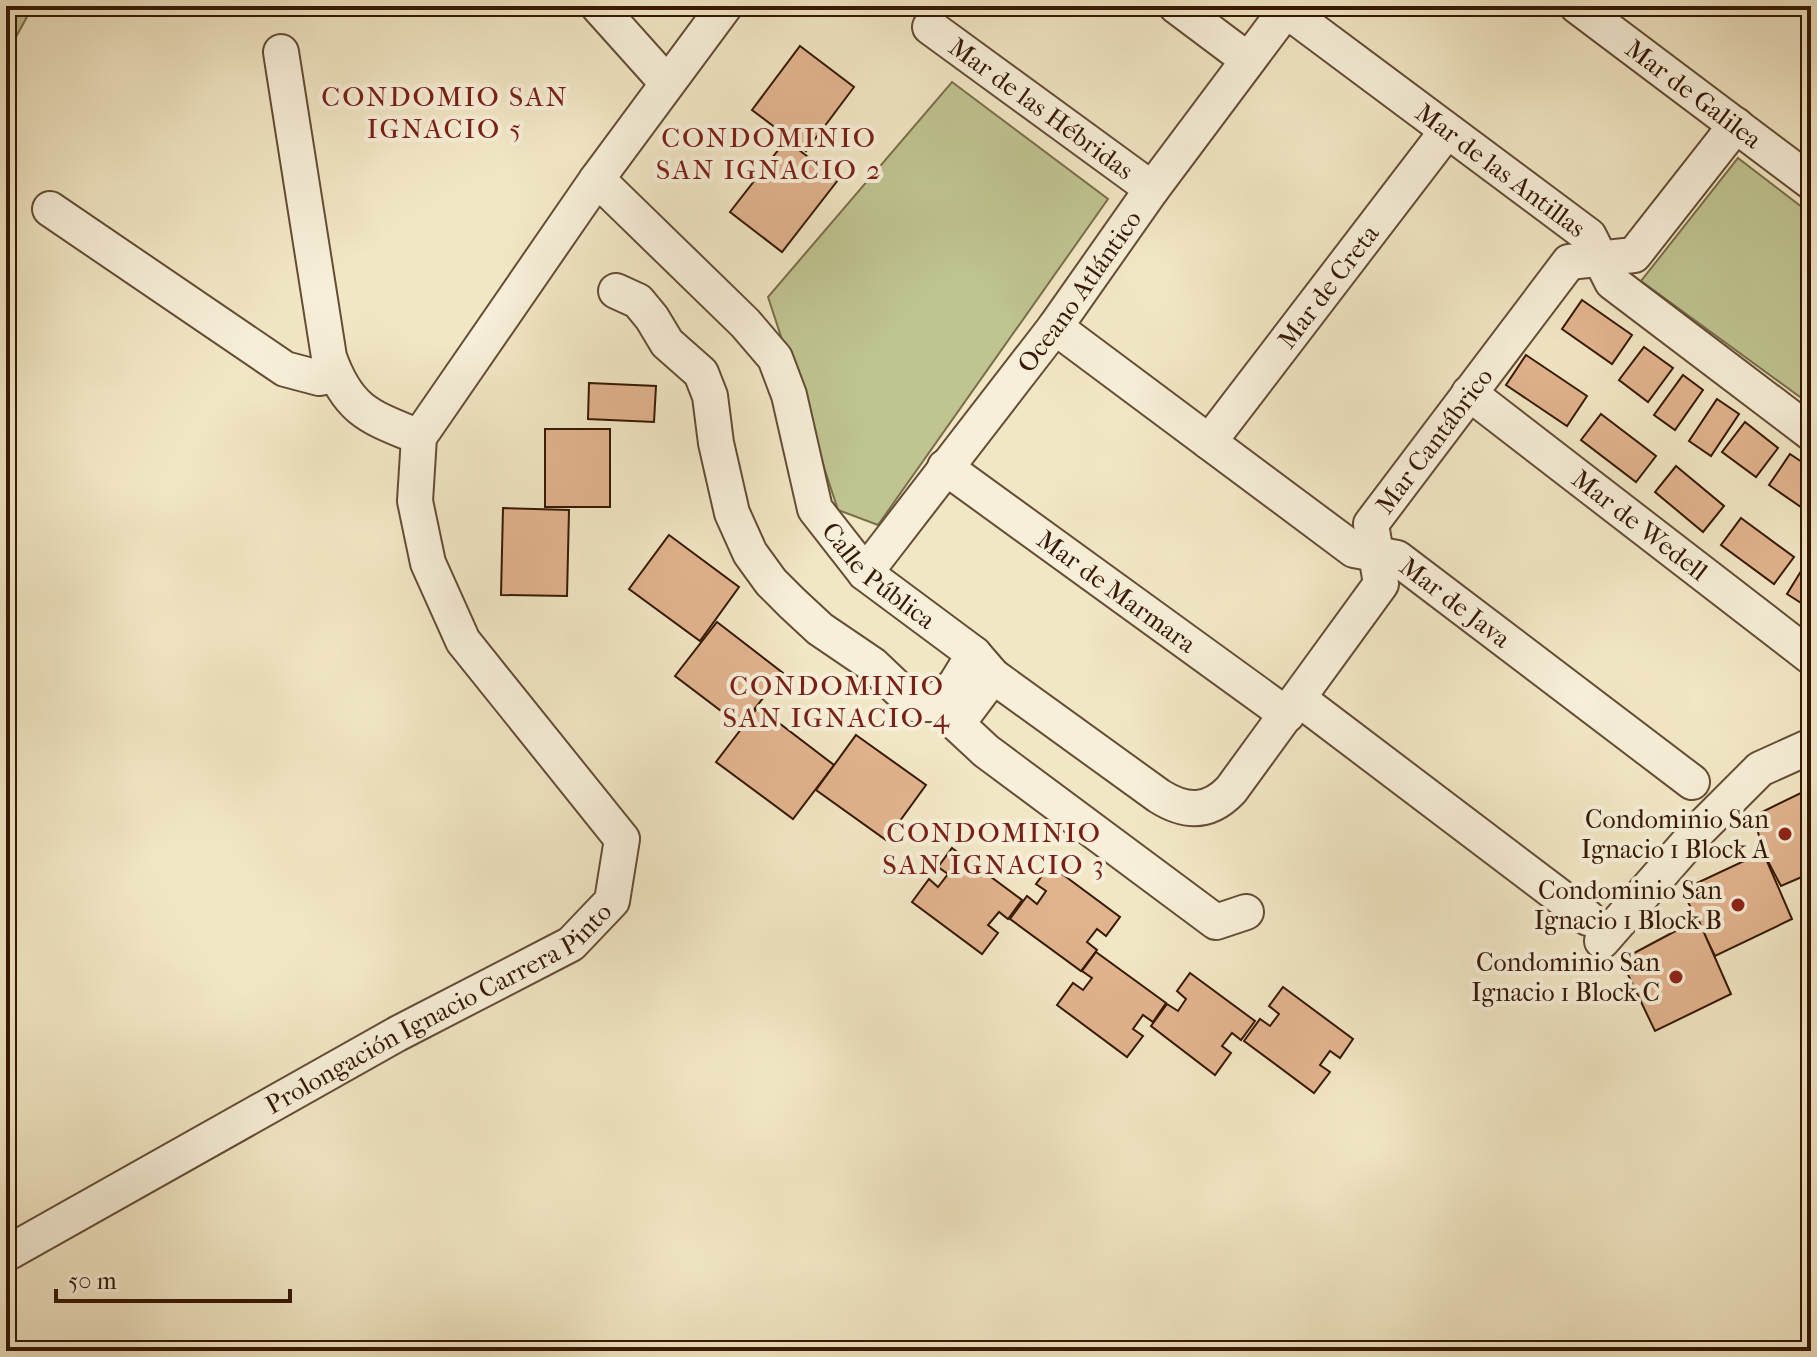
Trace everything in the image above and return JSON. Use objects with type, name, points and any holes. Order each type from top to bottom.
[{"type":"street","points":[[598,6],[667,83]]},
{"type":"street","points":[[281,52],[329,357],[345,392],[369,416],[419,437],[597,179],[725,6]]},
{"type":"street","points":[[1176,6],[1248,60]]},
{"type":"street","name":"Mar de Galilea","points":[[1577,6],[1811,182]]},
{"type":"street","name":"Oceano Atlántico","points":[[865,573],[1055,327],[1152,189],[1288,8]]},
{"type":"street","name":"Mar de las Antillas","points":[[1288,8],[1589,236],[1612,282],[1811,433]]},
{"type":"street","name":"Mar de las Hébridas","points":[[930,27],[1152,189]]},
{"type":"street","name":"Mar Cantábrico","points":[[1204,808],[1222,799],[1231,790],[1381,584],[1371,524],[1569,262],[1634,255],[1736,125]]},
{"type":"street","name":"Mar de Creta","points":[[1209,442],[1447,131]]},
{"type":"street","name":"Calle Pública","points":[[597,179],[745,323],[775,358],[789,395],[815,509],[865,573],[1172,805],[1193,810],[1204,808]]},
{"type":"street","points":[[50,209],[285,369],[319,378],[336,375]]},
{"type":"street","points":[[616,291],[638,301],[667,343],[701,373],[710,396],[716,443],[732,513],[750,553],[782,593],[820,629],[873,665],[914,704],[932,704],[983,665]]},
{"type":"street","name":"Mar de Java","points":[[1055,327],[1354,550],[1397,558],[1692,782]]},
{"type":"street","name":"Mar de Wedell","points":[[1469,393],[1811,657]]},
{"type":"street","name":"Prolongación Ignacio Carrera Pinto","points":[[6,1254],[397,1034],[571,944],[612,901],[622,839],[463,641],[428,563],[415,501],[419,437]]},
{"type":"street","name":"Mar de Marmara","points":[[945,467],[1293,707],[1595,929],[1760,769],[1811,746]]},
{"type":"street","points":[[983,665],[957,724],[986,751],[1216,922],[1246,912]]},
{"type":"green space","points":[[6,6],[33,6],[6,55]]},
{"type":"green space","points":[[952,82],[1108,199],[878,525],[838,510],[768,297]]},
{"type":"green space","points":[[1738,158],[1811,214],[1811,405],[1641,281]]},
{"type":"building","points":[[800,46],[854,87],[806,151],[752,110]]},
{"type":"building","points":[[786,140],[838,180],[782,252],[730,212]]},
{"type":"building","points":[[1582,300],[1632,335],[1612,364],[1562,329]]},
{"type":"building","points":[[1644,347],[1673,368],[1648,402],[1619,380]]},
{"type":"building","points":[[1526,355],[1587,396],[1567,426],[1506,385]]},
{"type":"building","points":[[1683,375],[1703,390],[1675,430],[1654,415]]},
{"type":"building","points":[[589,383],[656,386],[654,422],[588,419]]},
{"type":"building","points":[[1717,399],[1739,414],[1711,456],[1689,441]]},
{"type":"building","points":[[1601,414],[1656,456],[1636,482],[1581,440]]},
{"type":"building","points":[[1745,422],[1778,448],[1756,477],[1722,452]]},
{"type":"building","points":[[545,429],[610,429],[610,507],[545,507]]},
{"type":"building","points":[[1790,454],[1811,468],[1811,514],[1769,485]]},
{"type":"building","points":[[1676,466],[1724,506],[1703,532],[1655,492]]},
{"type":"building","points":[[503,508],[569,510],[567,596],[501,595]]},
{"type":"building","points":[[1741,518],[1794,557],[1774,584],[1721,545]]},
{"type":"building","points":[[669,535],[739,587],[700,641],[629,589]]},
{"type":"building","points":[[1806,563],[1811,566],[1809,608],[1787,594]]},
{"type":"building","points":[[717,622],[783,673],[741,726],[675,676]]},
{"type":"building","points":[[758,707],[834,765],[793,819],[716,762]]},
{"type":"building","points":[[856,735],[926,785],[886,840],[816,790]]},
{"type":"building","name":"Condominio San Ignacio 1 Block A","points":[[1811,788],[1811,873],[1781,886],[1763,852],[1754,816]]},
{"type":"building","points":[[952,848],[1022,900],[1008,919],[999,912],[988,925],[998,933],[982,954],[912,902],[929,879],[938,887],[948,874],[938,867]]},
{"type":"building","name":"Condominio San Ignacio 1 Block B","points":[[1763,852],[1792,919],[1715,956],[1682,890]]},
{"type":"building","points":[[1050,865],[1120,917],[1106,936],[1097,929],[1087,942],[1097,950],[1081,971],[1010,919],[1027,896],[1037,904],[1046,891],[1036,884]]},
{"type":"building","name":"Condominio San Ignacio 1 Block C","points":[[1698,919],[1731,994],[1655,1031],[1621,960]]},
{"type":"building","points":[[1096,952],[1166,1003],[1153,1022],[1143,1015],[1133,1029],[1143,1036],[1127,1057],[1057,1005],[1073,983],[1083,990],[1092,978],[1082,971]]},
{"type":"building","points":[[1190,973],[1255,1021],[1241,1040],[1232,1033],[1222,1046],[1231,1053],[1215,1075],[1151,1026],[1167,1004],[1178,1011],[1186,999],[1177,991]]},
{"type":"building","points":[[1283,987],[1353,1039],[1340,1058],[1330,1051],[1320,1065],[1330,1072],[1314,1093],[1244,1041],[1260,1019],[1270,1026],[1279,1014],[1269,1006]]},
{"type":"place","name":"Condominio San Ignacio 1 Block A","points":[[1785,834]]},
{"type":"place","name":"Condominio San Ignacio 1 Block B","points":[[1738,905]]},
{"type":"place","name":"Condominio San Ignacio 1 Block C","points":[[1676,977]]},
{"type":"district","name":"CONDOMIO SAN IGNACIO 5","points":[[445,112]]},
{"type":"district","name":"CONDOMINIO SAN IGNACIO 2","points":[[769,153]]},
{"type":"district","name":"CONDOMINIO SAN IGNACIO 4","points":[[837,701]]},
{"type":"district","name":"CONDOMINIO SAN IGNACIO 3","points":[[994,848]]}]
